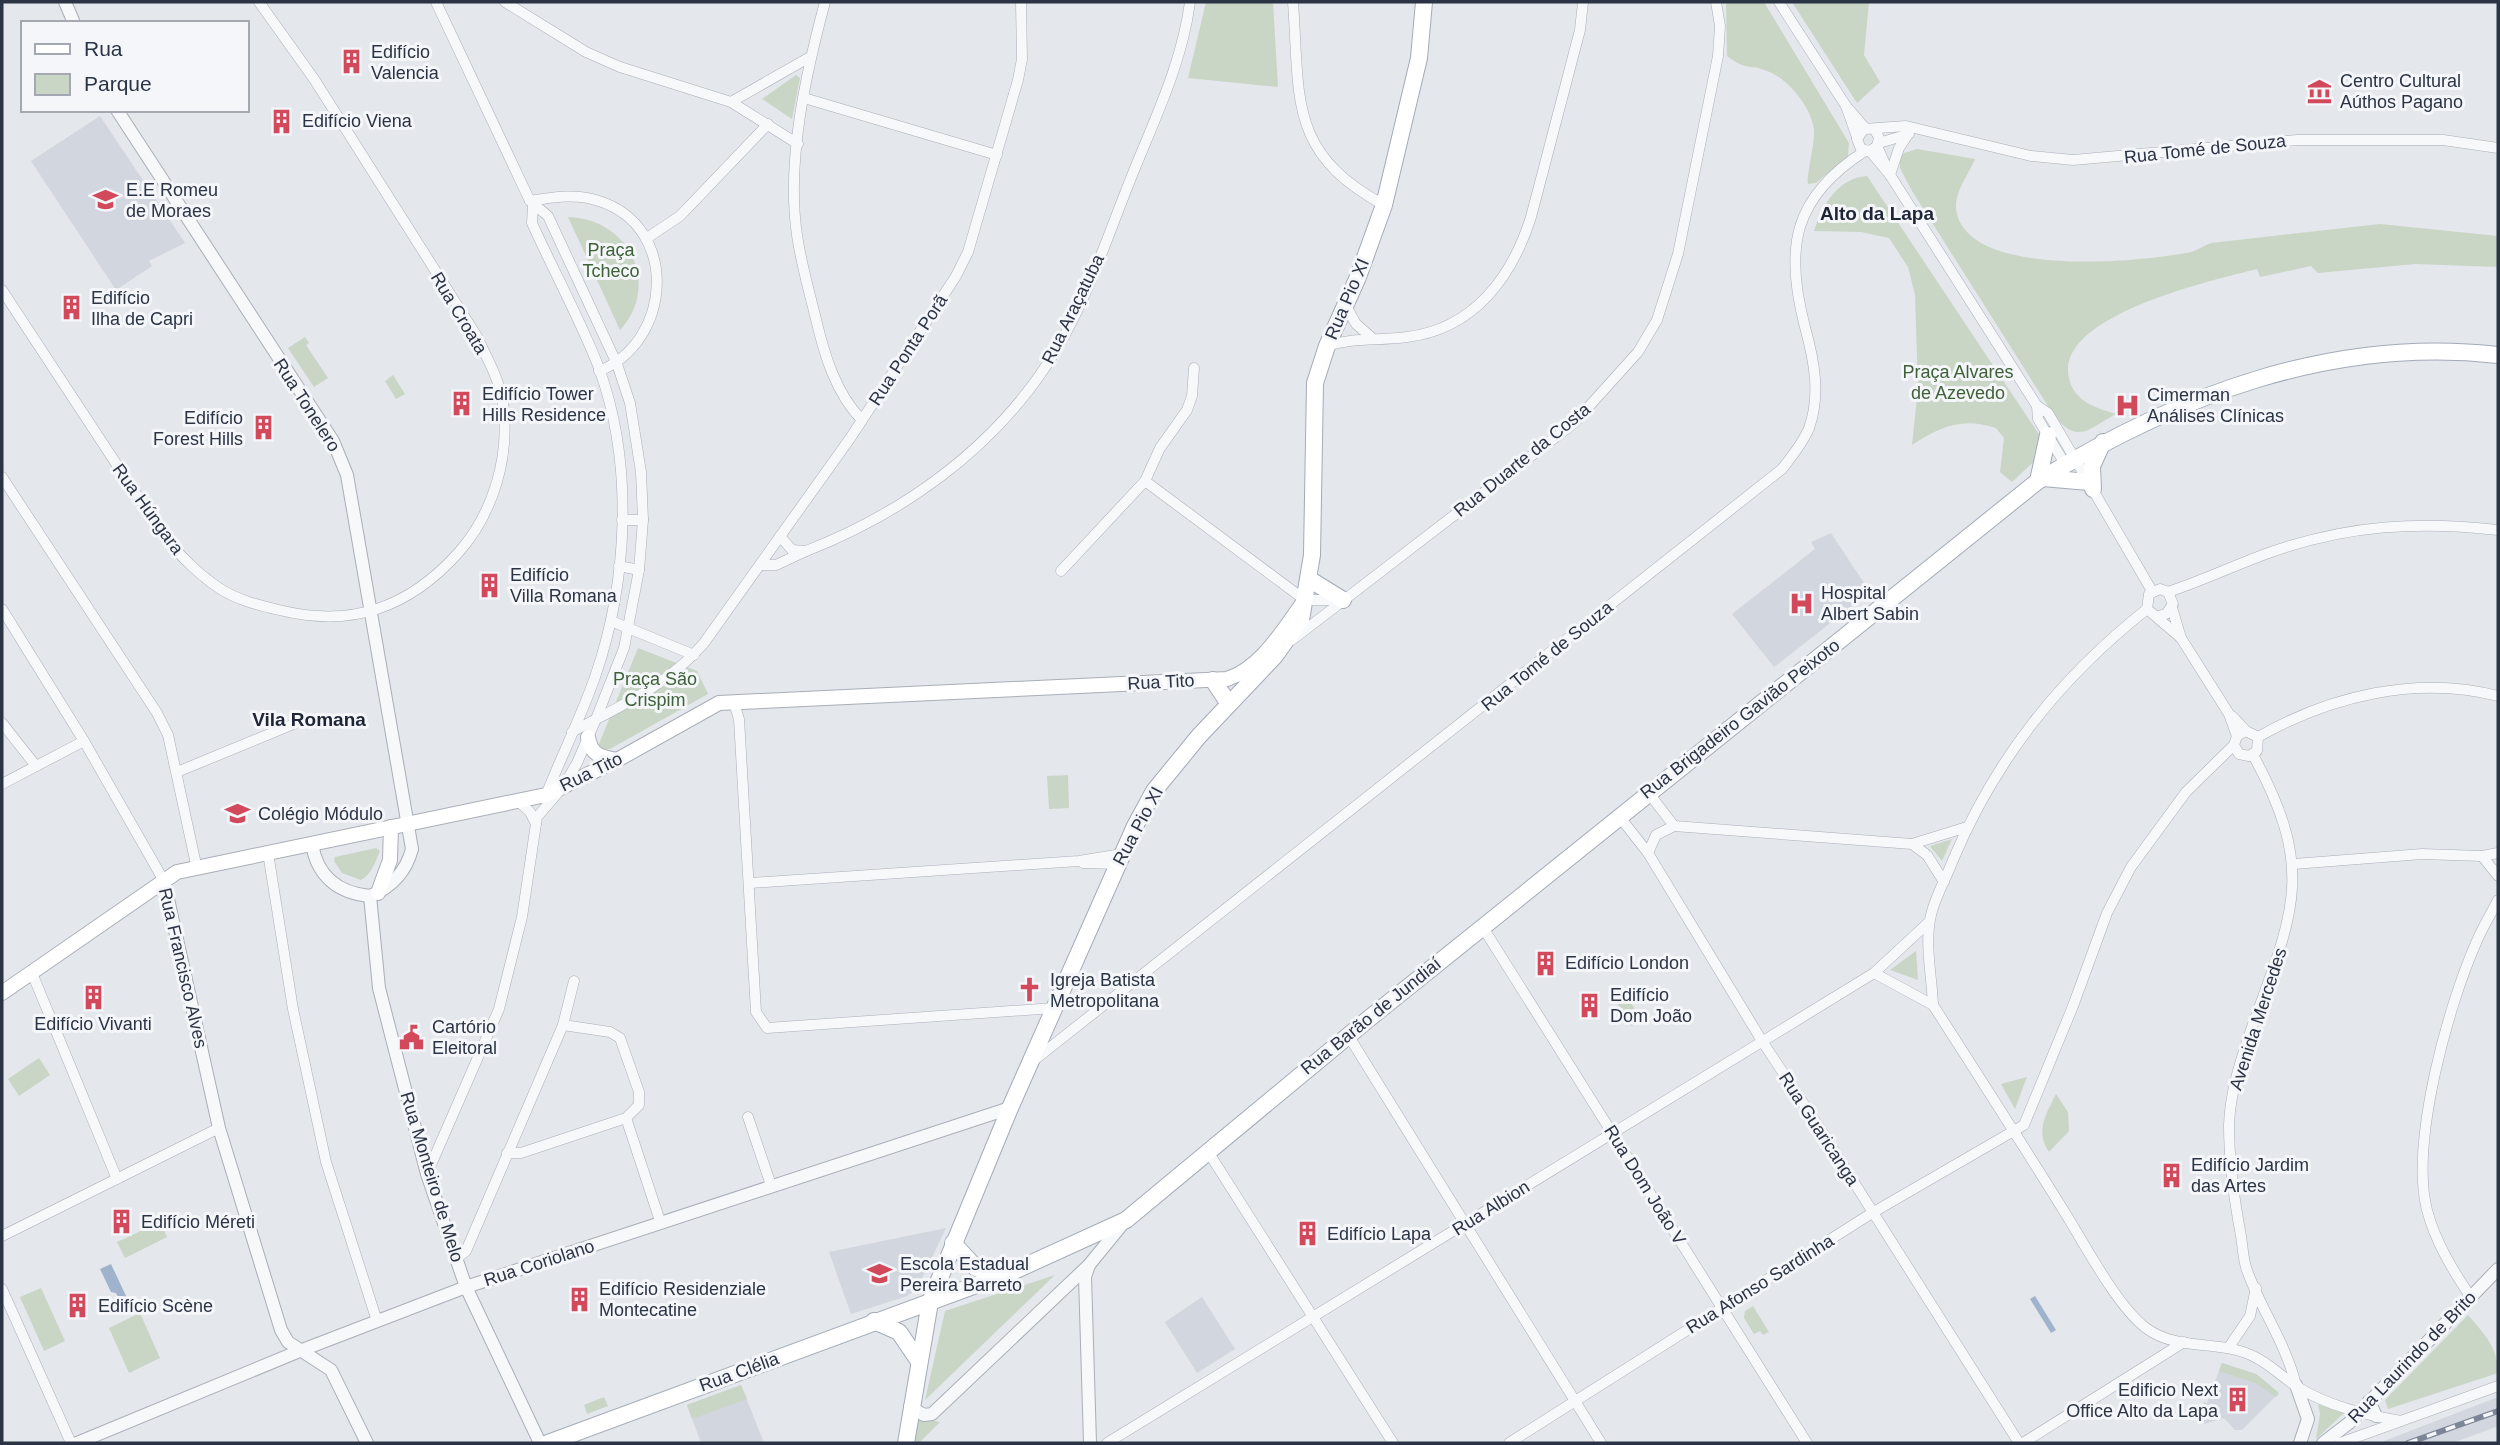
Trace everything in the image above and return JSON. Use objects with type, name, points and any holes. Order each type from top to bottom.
[{"type":"main road","name":"Rua Pio XI","points":[[906,1443],[930,1302],[1010,1108],[1120,859],[1154,791],[1280,649],[1298,625],[1309,579],[1313,533],[1313,396],[1326,346],[1346,306],[1384,205],[1419,58],[1424,2]]},
{"type":"main road","name":"Rua Brigadeiro Gavião Peixoto","points":[[1619,816],[2040,480],[2103,442],[2153,417],[2214,392],[2324,361],[2421,352],[2498,355]]},
{"type":"main road","points":[[2048,435],[2040,480],[2091,485],[2092,466],[2103,442]]},
{"type":"main road","points":[[1309,579],[1343,600]]},
{"type":"main road","name":"Rua Pio XI","points":[[1213,680],[1236,676],[1249,668],[1305,600]]},
{"type":"main road","points":[[1213,680],[1229,704]]},
{"type":"main road","name":"Rua Tito","points":[[2,993],[177,872],[545,794],[617,760],[714,705],[1213,680]]},
{"type":"main road","points":[[588,737],[590,748],[595,754],[617,760]]},
{"type":"main road","name":"Rua Barão de Jundiaí","points":[[1002,1275],[1126,1220],[1207,1150],[1619,816]]},
{"type":"main road","points":[[374,895],[390,860],[391,827]]},
{"type":"main road","points":[[953,1243],[976,1268],[1002,1275]]},
{"type":"main road","name":"Rua Clélia","points":[[548,1443],[1002,1275]]},
{"type":"main road","points":[[874,1321],[899,1332],[918,1360]]},
{"type":"street","points":[[65,2],[73,21]]},
{"type":"street","name":"Rua Croata","points":[[259,2],[314,79],[476,335],[503,402],[504,444],[497,481],[483,520],[466,543],[428,583],[408,596],[370,612]]},
{"type":"street","points":[[427,1174],[499,1009],[522,917],[539,813],[563,787],[596,719],[624,648],[639,570],[643,520],[635,424],[617,364],[548,216],[532,203],[436,2]]},
{"type":"street","points":[[505,2],[549,32],[609,62],[731,102],[798,144]]},
{"type":"street","points":[[825,2],[810,57],[798,144],[797,235],[819,333],[846,404],[862,420]]},
{"type":"street","name":"Rua Ponta Porã","points":[[694,655],[862,420],[956,276],[968,253],[1023,59],[1021,2]]},
{"type":"street","name":"Rua Araçatuba","points":[[760,565],[783,563],[874,521],[952,468],[1000,422],[1046,367],[1077,306],[1169,85],[1187,25],[1190,2]]},
{"type":"street","points":[[1293,2],[1305,124],[1324,162],[1343,179],[1384,205]]},
{"type":"street","points":[[1326,346],[1371,337],[1419,336],[1443,327],[1484,303],[1510,270],[1531,217],[1580,30],[1583,2]]},
{"type":"street","name":"Rua Duarte da Costa","points":[[1280,649],[1574,422],[1638,352],[1657,320],[1678,254],[1718,56],[1720,26],[1716,2]]},
{"type":"street","points":[[1779,2],[1846,106],[1870,130],[1873,148],[2037,406],[2038,419],[2048,435],[2091,485],[2152,591]]},
{"type":"street","points":[[731,102],[810,57]]},
{"type":"street","points":[[804,98],[997,155]]},
{"type":"street","points":[[1846,106],[1858,146],[1873,148]]},
{"type":"street","name":"Rua Tonelero","points":[[118,112],[341,456],[412,849],[408,864],[390,886],[374,895]]},
{"type":"street","points":[[647,238],[680,216],[768,124]]},
{"type":"street","name":"Rua Tomé de Souza","points":[[1870,130],[1906,126],[1911,133]]},
{"type":"street","points":[[1857,137],[1870,130]]},
{"type":"street","points":[[1890,175],[1899,148],[1911,133]]},
{"type":"street","name":"Rua Tomé de Souza","points":[[1030,1063],[1782,468],[1808,430],[1815,388],[1811,347],[1797,294],[1794,240],[1805,208],[1849,162],[1873,148],[1911,133],[2031,156],[2073,160],[2297,140],[2443,140],[2498,148]]},
{"type":"street","points":[[532,203],[561,196],[600,201],[622,214],[647,238],[657,267],[655,311],[636,344],[617,364],[599,371]]},
{"type":"street","points":[[532,203],[532,223],[599,371],[615,429],[621,474],[619,566],[611,621],[594,678],[545,794]]},
{"type":"street","name":"Rua Húngara","points":[[2,290],[123,478],[165,538],[195,570],[222,590],[252,604],[305,617],[370,612]]},
{"type":"street","points":[[1346,306],[1356,324],[1371,337]]},
{"type":"street","points":[[1061,571],[1145,481],[1160,448],[1187,410],[1194,368]]},
{"type":"street","points":[[2037,406],[2048,412],[2071,461]]},
{"type":"street","points":[[615,429],[635,424]]},
{"type":"street","points":[[621,474],[641,472]]},
{"type":"street","points":[[2,477],[149,698],[168,735],[197,869]]},
{"type":"street","points":[[1145,481],[1305,600],[1343,600]]},
{"type":"street","points":[[622,520],[643,520]]},
{"type":"street","points":[[2147,610],[2146,597],[2152,591],[2160,589],[2168,592],[2276,551],[2351,531],[2405,524],[2498,530]]},
{"type":"street","points":[[780,536],[792,550],[806,551]]},
{"type":"street","points":[[619,566],[639,570]]},
{"type":"street","points":[[2158,616],[2166,614],[2193,584]]},
{"type":"street","points":[[2168,592],[2181,638]]},
{"type":"street","name":"Rua Francisco Alves","points":[[2,609],[85,741],[164,881],[219,1128],[281,1330],[288,1342],[331,1370],[367,1443]]},
{"type":"street","points":[[2147,610],[2158,616],[2181,638],[2229,714],[2239,741],[2253,755],[2260,747],[2259,737]]},
{"type":"street","points":[[1933,1005],[1929,922],[1967,827],[2010,751],[2046,703],[2075,671],[2147,610]]},
{"type":"street","points":[[572,732],[654,688],[694,655],[629,626],[611,621]]},
{"type":"street","points":[[2014,1130],[2024,1125],[2029,1116],[2107,913],[2131,867],[2174,807],[2215,762],[2239,741],[2259,737],[2316,708],[2393,691],[2432,687],[2468,688],[2498,696]]},
{"type":"street","points":[[739,703],[757,1012],[767,1028],[1054,1008]]},
{"type":"street","points":[[177,772],[301,721]]},
{"type":"street","points":[[2,723],[36,766]]},
{"type":"street","points":[[2,784],[85,741]]},
{"type":"street","name":"Avenida Mercedes","points":[[2253,755],[2287,829],[2294,864],[2292,911],[2240,1062],[2229,1123],[2232,1195],[2247,1272],[2291,1363],[2296,1385]]},
{"type":"street","points":[[1648,792],[1674,826]]},
{"type":"street","points":[[517,800],[530,812],[536,825]]},
{"type":"street","name":"Rua Guaricanga","points":[[1619,816],[1648,853],[1762,1041],[2021,1443]]},
{"type":"street","points":[[1648,853],[1656,835],[1674,826],[1912,844],[1967,827]]},
{"type":"street","points":[[312,844],[318,865],[332,883],[342,890],[374,895]]},
{"type":"street","points":[[1912,844],[1927,855],[1944,882]]},
{"type":"street","points":[[268,853],[293,1009],[326,1162],[377,1321]]},
{"type":"street","points":[[2294,864],[2447,853],[2482,856],[2498,853]]},
{"type":"street","points":[[2482,856],[2498,876]]},
{"type":"street","points":[[750,883],[1120,859]]},
{"type":"street","name":"Rua Monteiro de Melo","points":[[374,895],[379,988],[427,1174],[466,1287],[540,1443]]},
{"type":"street","points":[[2470,1296],[2440,1245],[2426,1208],[2424,1143],[2444,1037],[2476,943],[2498,900]]},
{"type":"street","name":"Rua Albion","points":[[1107,1443],[1874,973],[1929,922]]},
{"type":"street","name":"Rua Dom João V","points":[[1482,926],[1804,1442]]},
{"type":"street","points":[[32,972],[117,1179]]},
{"type":"street","points":[[1874,973],[1933,1005],[2131,1313],[2147,1329],[2184,1342],[2229,1347],[2263,1361],[2296,1385],[2355,1411],[2402,1421]]},
{"type":"street","points":[[456,1259],[466,1251],[563,1025],[574,981]]},
{"type":"street","points":[[507,1153],[521,1153],[626,1118],[637,1110],[640,1098],[620,1038],[610,1032],[563,1025]]},
{"type":"street","points":[[1348,1035],[1601,1443]]},
{"type":"street","name":"Rua Coriolano","points":[[77,1443],[302,1350],[466,1287],[1010,1108]]},
{"type":"street","points":[[748,1117],[771,1185]]},
{"type":"street","points":[[626,1118],[660,1221]]},
{"type":"street","points":[[2,1236],[219,1128]]},
{"type":"street","name":"Rua Afonso Sardinha","points":[[1509,1443],[1872,1213],[2014,1130]]},
{"type":"street","points":[[1207,1150],[1393,1443]]},
{"type":"street","points":[[910,1407],[924,1415],[932,1414],[1089,1265],[1126,1220]]},
{"type":"street","points":[[1089,1265],[1085,1277],[1090,1443]]},
{"type":"street","name":"Rua Laurindo de Brito","points":[[2323,1443],[2369,1401],[2498,1269]]},
{"type":"street","points":[[2229,1347],[2250,1316],[2256,1288]]},
{"type":"street","points":[[2,1289],[71,1443]]},
{"type":"street","points":[[2021,1443],[2184,1342]]},
{"type":"street","points":[[2296,1385],[2308,1419],[2300,1443]]},
{"type":"street","points":[[2340,1443],[2498,1385]]},
{"type":"street","points":[[2369,1401],[2376,1416]]},
{"type":"shaded area","name":"E.E Romeu de Moraes","points":[[100,116],[185,243],[149,261],[152,266],[116,290],[31,161]]},
{"type":"shaded area","name":"Hospital Albert Sabin","points":[[1831,533],[1870,592],[1774,667],[1732,614],[1815,549],[1811,542]]},
{"type":"shaded area","name":"Escola Estadual Pereira Barreto","points":[[946,1228],[917,1289],[907,1296],[851,1314],[829,1252]]},
{"type":"shaded area","points":[[1202,1297],[1235,1349],[1197,1373],[1165,1322]]},
{"type":"shaded area","points":[[2222,1363],[2256,1374],[2279,1393],[2242,1430],[2235,1430],[2224,1418],[2204,1424],[2203,1402],[2207,1403]]},
{"type":"shaded area","points":[[741,1385],[764,1443],[701,1443],[687,1405]]},
{"type":"shaded area","points":[[2498,1397],[2498,1426],[2453,1443],[2379,1443]]},
{"type":"green space","points":[[1206,2],[1273,2],[1278,87],[1188,78]]},
{"type":"green space","points":[[1726,2],[1764,2],[1849,143],[1848,156],[1816,183],[1808,184],[1814,136],[1809,112],[1798,95],[1783,80],[1767,71],[1744,66],[1727,56]]},
{"type":"green space","points":[[1792,2],[1869,2],[1864,55],[1880,82],[1857,103]]},
{"type":"green space","points":[[796,75],[800,78],[792,119],[762,99]]},
{"type":"green space","points":[[1917,149],[1975,159],[1959,193],[1957,214],[1969,234],[1993,248],[2024,257],[2059,261],[2132,260],[2189,252],[2211,243],[2380,224],[2498,236],[2498,267],[2415,264],[2318,273],[2311,266],[2260,277],[2257,269],[2209,281],[2146,302],[2091,332],[2074,350],[2068,371],[2073,389],[2084,401],[2116,414],[2078,432],[2063,425],[2055,417],[1912,191],[1900,168],[1900,158],[1904,153]]},
{"type":"green space","name":"Praça Alvares de Azevedo","points":[[1867,176],[2046,445],[2043,453],[2012,482],[2000,472],[2004,438],[1996,428],[1973,423],[1952,425],[1912,445],[1918,388],[1915,295],[1908,267],[1889,238],[1861,232],[1814,231],[1833,194],[1848,182]]},
{"type":"green space","name":"Praça Tcheco","points":[[568,217],[589,220],[607,229],[622,241],[632,257],[638,274],[638,293],[632,312],[620,330]]},
{"type":"green space","points":[[305,337],[309,343],[306,345],[328,378],[314,387],[288,348]]},
{"type":"green space","points":[[393,375],[405,394],[396,399],[385,381]]},
{"type":"green space","name":"Praça São Crispim","points":[[638,648],[697,671],[708,694],[610,749],[597,749]]},
{"type":"green space","points":[[1068,775],[1069,808],[1049,809],[1047,776]]},
{"type":"green space","points":[[1952,839],[1942,861],[1930,846]]},
{"type":"green space","points":[[376,848],[380,851],[375,863],[361,880],[342,873],[334,861],[335,857]]},
{"type":"green space","points":[[1916,951],[1918,980],[1890,970]]},
{"type":"green space","points":[[1628,998],[1641,1019],[1631,1026],[1618,1005]]},
{"type":"green space","points":[[39,1058],[50,1075],[19,1096],[8,1079]]},
{"type":"green space","points":[[2027,1077],[2015,1109],[2001,1084]]},
{"type":"green space","points":[[2056,1094],[2068,1112],[2069,1131],[2049,1152],[2042,1130]]},
{"type":"green space","points":[[160,1222],[167,1237],[125,1258],[117,1242]]},
{"type":"green space","points":[[1055,1275],[925,1400],[945,1311]]},
{"type":"green space","points":[[41,1288],[65,1341],[44,1351],[20,1297]]},
{"type":"green space","points":[[1753,1306],[1769,1332],[1763,1335],[1760,1331],[1754,1334],[1744,1318],[1745,1311]]},
{"type":"green space","points":[[140,1313],[160,1358],[129,1373],[109,1328]]},
{"type":"green space","points":[[2468,1315],[2493,1348],[2498,1373],[2388,1409],[2385,1400]]},
{"type":"green space","points":[[2222,1363],[2256,1374],[2279,1393],[2276,1397],[2255,1383],[2219,1371]]},
{"type":"green space","points":[[741,1385],[747,1399],[692,1419],[687,1405]]},
{"type":"green space","points":[[604,1397],[608,1406],[587,1414],[584,1405]]},
{"type":"green space","points":[[2318,1404],[2344,1413],[2316,1439],[2320,1414]]},
{"type":"green space","points":[[920,1418],[940,1422],[919,1443],[915,1442],[916,1420]]},
{"type":"water","points":[[111,1264],[127,1298],[120,1301],[116,1293],[111,1292],[100,1269]]},
{"type":"water","points":[[2035,1296],[2056,1330],[2051,1333],[2030,1299]]},
{"type":"railway","points":[[2408,1443],[2498,1411]]},
{"type":"place","name":"Edifício Valencia","points":[[351,62]]},
{"type":"place","name":"Centro Cultural Aúthos Pagano","points":[[2320,91]]},
{"type":"place","name":"Edifício Viena","points":[[282,121]]},
{"type":"place","name":"E.E Romeu de Moraes","points":[[106,200]]},
{"type":"place","name":"Edifício Ilha de Capri","points":[[71,308]]},
{"type":"place","name":"Edifício Tower Hills Residence","points":[[462,404]]},
{"type":"place","name":"Cimerman Análises Clínicas","points":[[2127,405]]},
{"type":"place","name":"Edifício Forest Hills","points":[[263,428]]},
{"type":"place","name":"Edifício Villa Romana","points":[[490,585]]},
{"type":"place","name":"Hospital Albert Sabin","points":[[1801,603]]},
{"type":"place","name":"Colégio Módulo","points":[[238,814]]},
{"type":"place","name":"Edifício London","points":[[1545,963]]},
{"type":"place","name":"Igreja Batista Metropolitana","points":[[1030,990]]},
{"type":"place","name":"Edifício Vivanti","points":[[93,997]]},
{"type":"place","name":"Edifício Dom João","points":[[1590,1005]]},
{"type":"place","name":"Cartório Eleitoral","points":[[412,1037]]},
{"type":"place","name":"Edifício Jardim das Artes","points":[[2171,1175]]},
{"type":"place","name":"Edifício Méreti","points":[[121,1222]]},
{"type":"place","name":"Edifício Lapa","points":[[1307,1234]]},
{"type":"place","name":"Escola Estadual Pereira Barreto","points":[[880,1274]]},
{"type":"place","name":"Edifício Residenziale Montecatine","points":[[579,1299]]},
{"type":"place","name":"Edifício Scène","points":[[78,1306]]},
{"type":"place","name":"Edificio Next Office Alto da Lapa","points":[[2238,1400]]},
{"type":"district","name":"Alto da Lapa","points":[[1877,213]]},
{"type":"district","name":"Vila Romana","points":[[309,719]]}]
